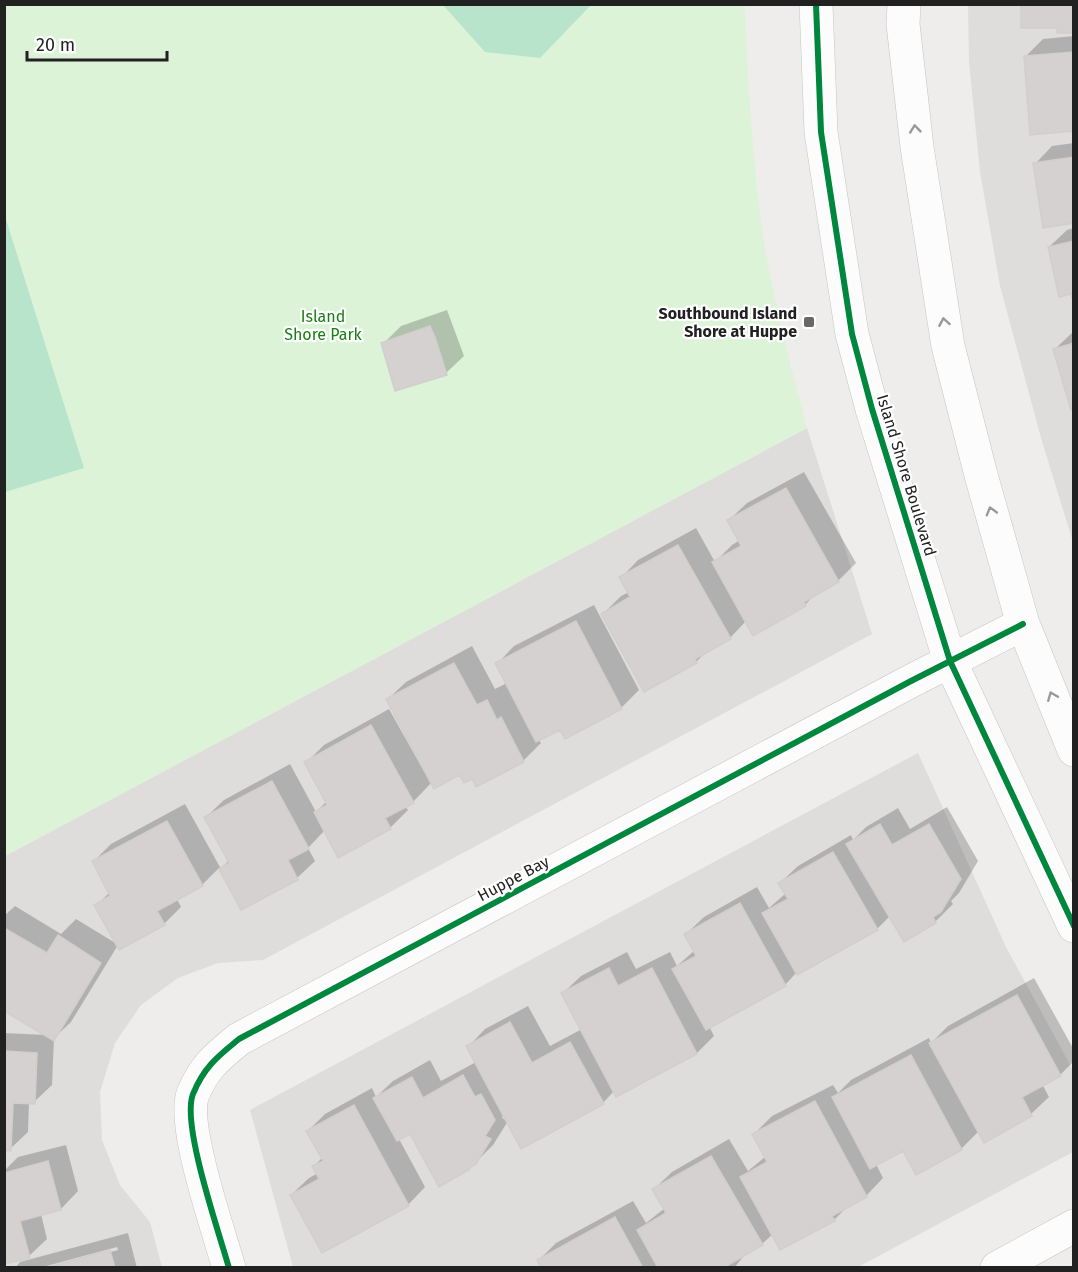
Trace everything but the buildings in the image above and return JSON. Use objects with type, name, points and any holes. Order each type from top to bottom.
[{"type":"street","name":"Island Shore Boulevard","points":[[816,4],[821,132],[852,334],[872,409],[950,661],[1074,926]]},
{"type":"street","points":[[904,4],[903,24],[916,147],[948,346],[1023,624],[1074,750]]},
{"type":"street","name":"Huppe Bay","points":[[229,1268],[192,1138],[192,1096],[210,1063],[239,1039],[1023,624]]},
{"type":"street","points":[[997,1268],[1074,1226]]},
{"type":"shaded area","points":[[968,5],[1073,5],[1073,542],[1041,438],[1000,286],[980,172],[969,62]]},
{"type":"shaded area","points":[[807,428],[872,634],[263,960],[218,963],[178,978],[141,1005],[115,1043],[100,1092],[102,1140],[120,1185],[150,1222],[162,1267],[5,1268],[5,856]]},
{"type":"shaded area","points":[[918,753],[1006,947],[1073,1070],[1073,1152],[858,1267],[293,1267],[250,1110]]},
{"type":"green space","name":"Island Shore Park","points":[[5,5],[745,5],[752,136],[760,214],[780,321],[807,428],[5,856]]},
{"type":"green space","points":[[443,5],[591,5],[540,58],[485,52]]},
{"type":"green space","points":[[4,213],[84,468],[5,492],[4,492]]},
{"type":"cycle path","points":[[816,4],[821,132],[852,334],[872,409],[950,661],[1074,926]]},
{"type":"cycle path","points":[[229,1268],[196,1153],[191,1109],[193,1094],[207,1069],[239,1039],[911,681],[1023,624]]},
{"type":"place","name":"Southbound Island Shore at Huppe","points":[[809,322]]}]
